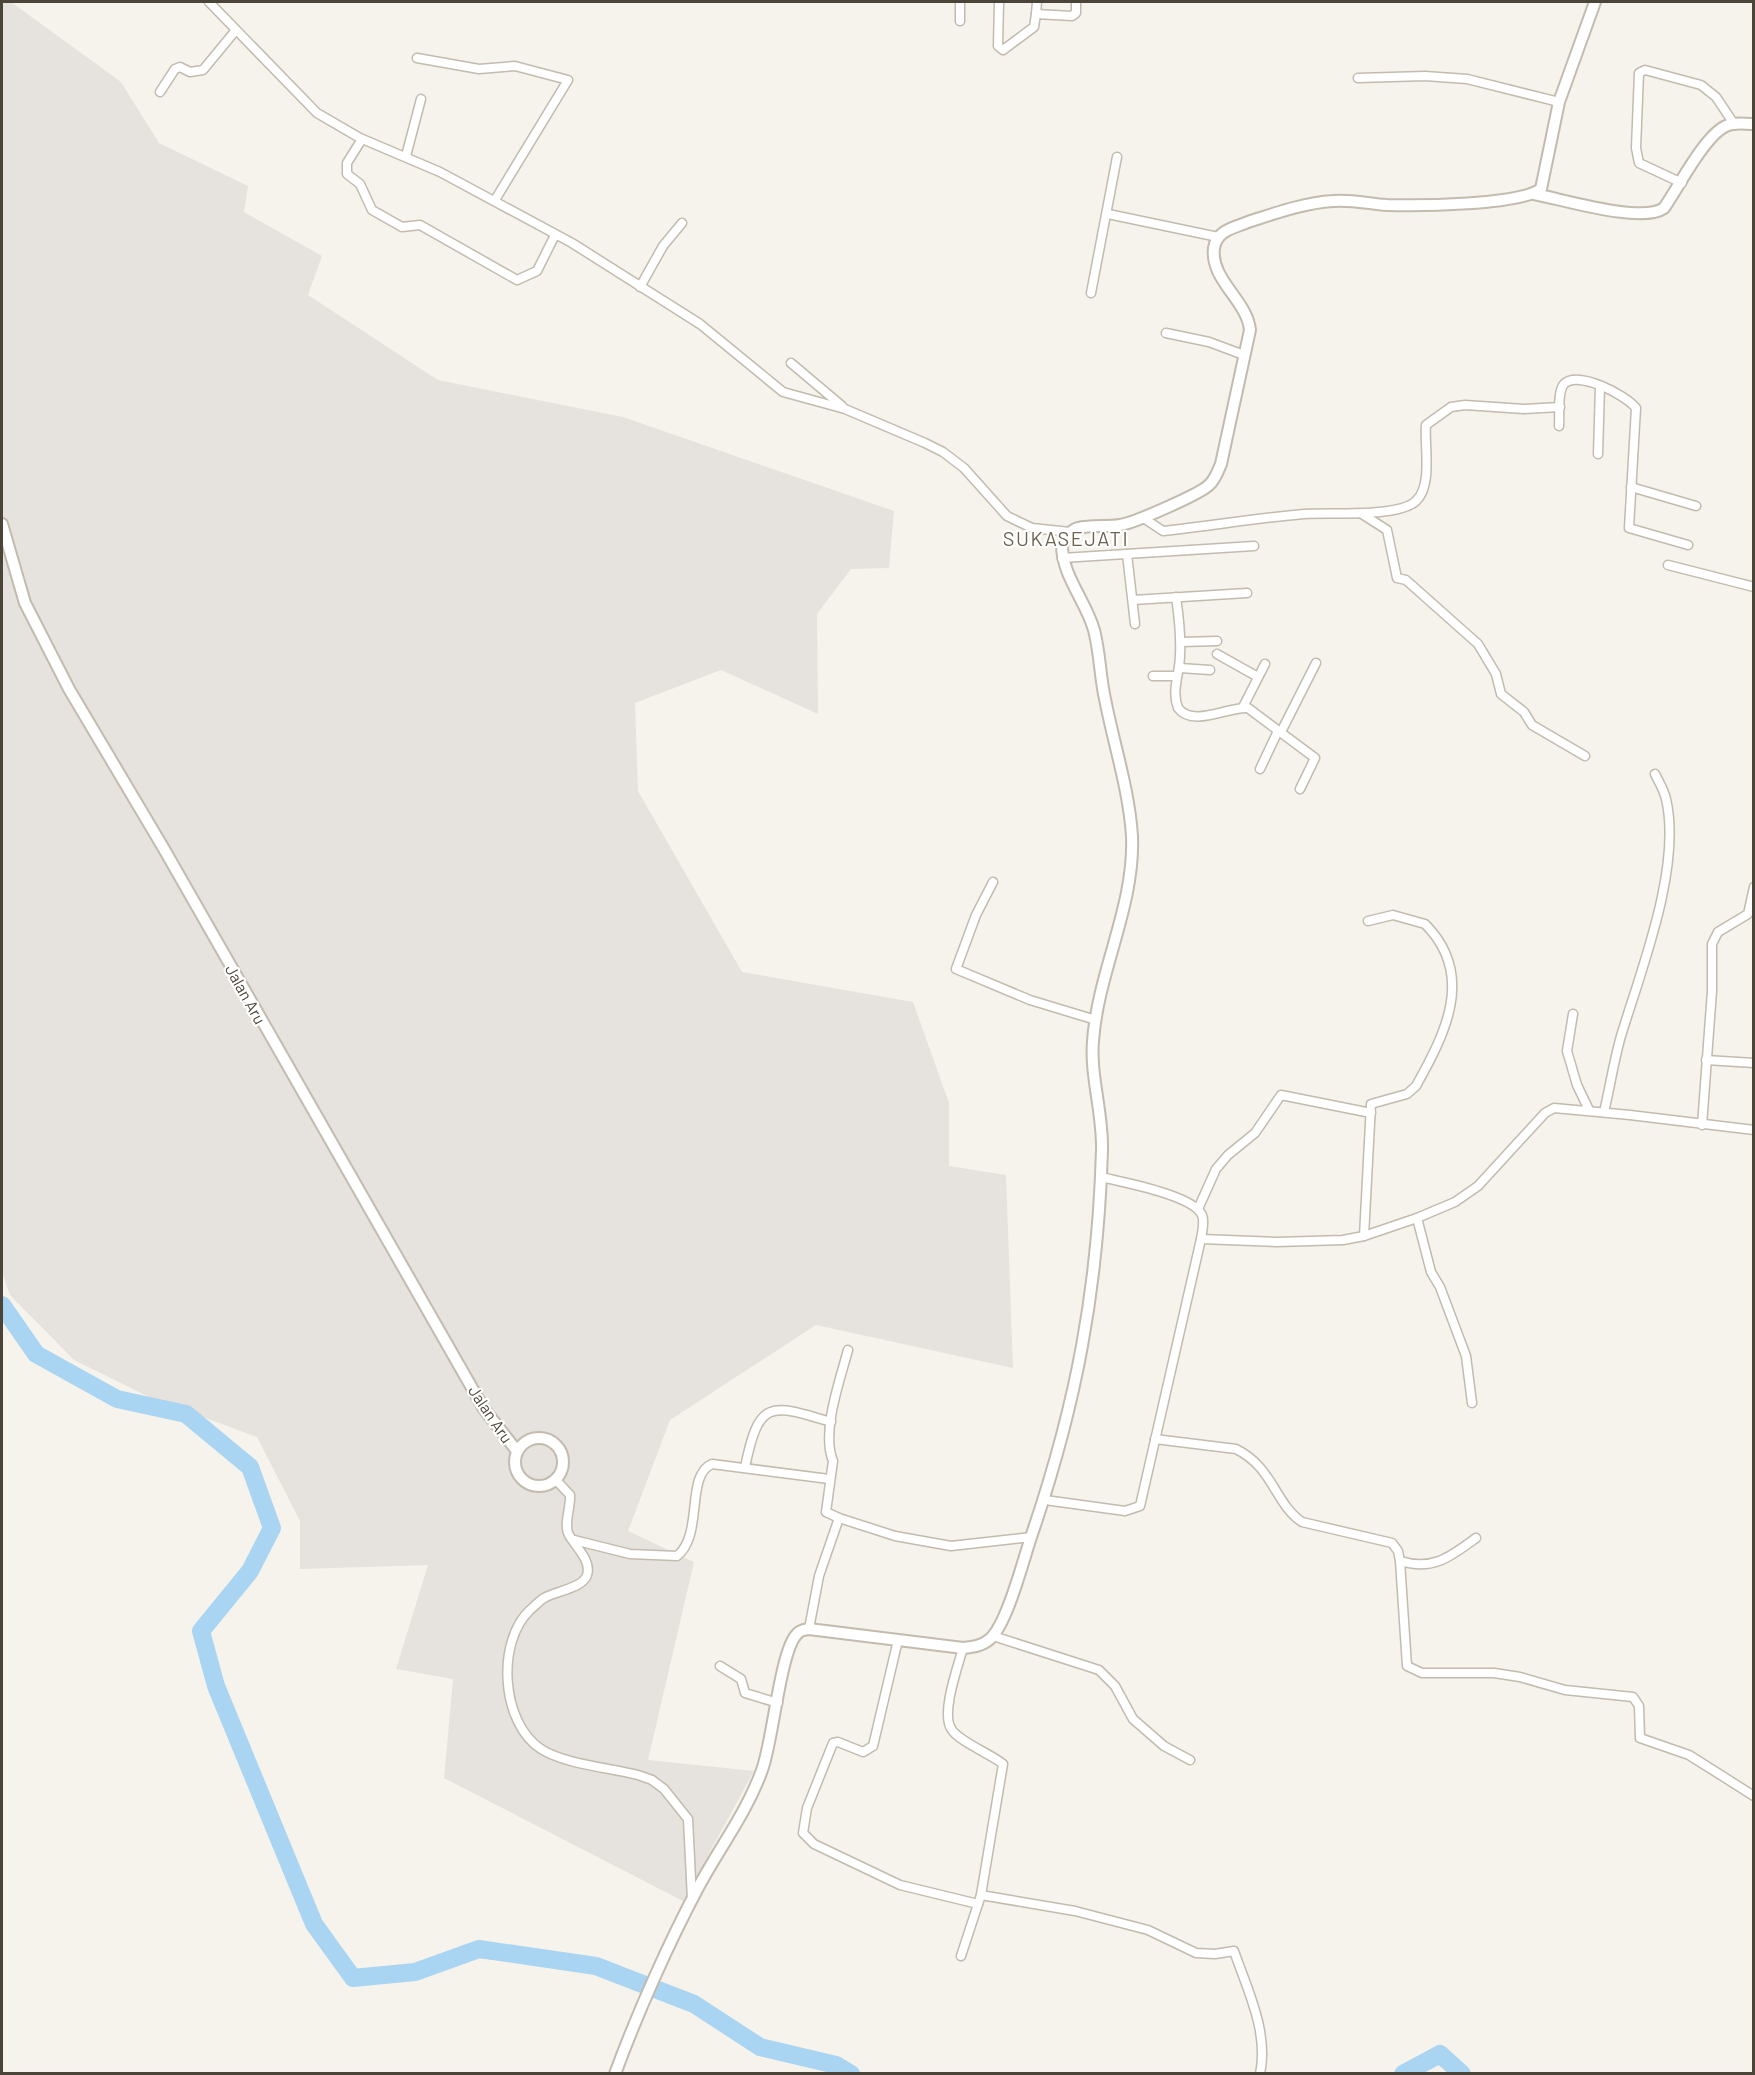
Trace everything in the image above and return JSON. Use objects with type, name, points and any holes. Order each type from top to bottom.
[{"type":"street","points":[[209,2],[317,113],[362,139],[406,156],[495,200],[572,243],[700,324],[783,392],[844,409],[943,452],[964,468],[1007,516],[1019,523],[1050,531],[1070,532],[1078,528],[1122,525],[1145,519],[1160,509],[1199,492],[1210,485],[1215,477],[1221,464],[1249,338],[1249,321],[1216,266],[1214,247],[1218,237],[1226,231],[1266,216],[1317,202],[1336,201],[1415,206],[1479,202],[1534,194],[1645,214],[1657,213],[1664,208],[1682,183],[1712,136],[1726,126],[1754,124]]},
{"type":"street","points":[[960,2],[960,21]]},
{"type":"street","points":[[999,2],[999,50],[1003,50],[1034,27],[1037,2]]},
{"type":"street","points":[[1036,14],[1072,16],[1076,13],[1076,2]]},
{"type":"street","points":[[1534,194],[1541,189],[1559,102],[1595,2]]},
{"type":"street","points":[[160,92],[175,69],[180,67],[190,72],[203,70],[236,30]]},
{"type":"street","points":[[417,58],[479,69],[515,66],[568,80],[495,200]]},
{"type":"street","points":[[1682,183],[1639,163],[1636,148],[1639,73],[1645,70],[1701,85],[1716,97],[1734,124]]},
{"type":"street","points":[[1358,78],[1425,76],[1467,79],[1559,102]]},
{"type":"street","points":[[406,156],[421,99]]},
{"type":"street","points":[[362,139],[347,163],[347,174],[360,184],[372,210],[402,227],[420,225],[517,280],[537,271],[555,235]]},
{"type":"street","points":[[1091,293],[1108,214],[1117,157]]},
{"type":"street","points":[[1108,214],[1218,237]]},
{"type":"street","points":[[640,287],[663,246],[682,223]]},
{"type":"street","points":[[1166,333],[1209,342],[1244,355]]},
{"type":"street","points":[[791,363],[844,409]]},
{"type":"street","points":[[1559,426],[1563,385],[1571,380],[1582,380],[1613,390],[1636,408],[1629,528],[1688,545]]},
{"type":"street","points":[[1599,454],[1600,386]]},
{"type":"street","points":[[1145,519],[1163,531],[1305,514],[1362,514],[1409,506],[1418,499],[1424,483],[1426,425],[1451,407],[1560,407]]},
{"type":"street","points":[[1631,487],[1696,506]]},
{"type":"street","points":[[1362,514],[1387,530],[1397,579],[1406,580],[1478,644],[1496,674],[1501,694],[1524,712],[1534,728],[1585,756]]},
{"type":"street","name":"Jalan Aru","points":[[2,524],[25,603],[69,689],[176,869],[256,1013],[484,1409],[517,1451]]},
{"type":"street","points":[[615,2073],[692,1900],[726,1836],[750,1802],[764,1765],[789,1647],[796,1635],[809,1629],[963,1648],[975,1647],[993,1636],[1045,1500],[1070,1413],[1083,1351],[1092,1288],[1101,1177],[1102,1119],[1093,1042],[1096,1020],[1131,876],[1132,833],[1125,784],[1104,695],[1095,634],[1089,613],[1062,558],[1062,545],[1070,532]]},
{"type":"street","points":[[1062,558],[1254,546]]},
{"type":"street","points":[[1127,554],[1136,624]]},
{"type":"street","points":[[1668,564],[1754,586]]},
{"type":"street","points":[[1132,600],[1247,593]]},
{"type":"street","points":[[1176,597],[1181,642],[1176,704],[1185,714],[1219,714],[1243,707],[1248,708],[1315,759],[1300,789]]},
{"type":"street","points":[[1181,642],[1217,641]]},
{"type":"street","points":[[1217,654],[1258,677]]},
{"type":"street","points":[[1260,769],[1316,663]]},
{"type":"street","points":[[1243,707],[1265,664]]},
{"type":"street","points":[[1153,676],[1210,670]]},
{"type":"street","points":[[1604,1112],[1620,1038],[1660,907],[1669,843],[1669,820],[1666,797],[1655,774]]},
{"type":"street","points":[[993,882],[976,915],[956,969],[1030,1000],[1096,1020]]},
{"type":"street","points":[[1702,1125],[1712,991],[1712,944],[1718,932],[1748,914],[1754,887]]},
{"type":"street","points":[[1364,1236],[1371,1104],[1374,1101],[1407,1094],[1416,1086],[1450,1014],[1454,993],[1446,956],[1425,924],[1393,915],[1368,921]]},
{"type":"street","points":[[1573,1014],[1567,1051],[1577,1085],[1589,1110]]},
{"type":"street","points":[[1706,1060],[1754,1063]]},
{"type":"street","points":[[1198,1209],[1216,1168],[1255,1133],[1281,1095],[1371,1113]]},
{"type":"street","points":[[1202,1239],[1314,1242],[1364,1236],[1417,1218],[1455,1202],[1478,1186],[1550,1110],[1589,1110],[1754,1130]]},
{"type":"street","points":[[1045,1500],[1125,1511],[1140,1506],[1202,1239],[1203,1218],[1198,1209],[1154,1190],[1101,1177]]},
{"type":"street","points":[[1417,1218],[1431,1272],[1440,1287],[1466,1356],[1472,1403]]},
{"type":"street","points":[[848,1350],[831,1422],[830,1454],[833,1461],[826,1514],[895,1536],[951,1546],[1031,1537]]},
{"type":"street","points":[[745,1467],[752,1435],[757,1423],[764,1415],[780,1410],[791,1410],[831,1422]]},
{"type":"street","points":[[539,1438],[554,1443],[562,1457],[563,1465],[555,1479],[542,1486],[528,1484],[515,1466],[517,1451],[530,1439],[539,1438]]},
{"type":"street","points":[[1155,1439],[1221,1446],[1246,1454],[1261,1468],[1298,1520],[1335,1532],[1392,1543],[1398,1551],[1400,1561],[1407,1666],[1412,1670],[1422,1673],[1494,1673],[1520,1677],[1565,1690],[1633,1697],[1639,1707],[1640,1738],[1689,1755],[1754,1796]]},
{"type":"street","points":[[574,1540],[630,1554],[677,1556],[684,1550],[691,1536],[696,1492],[704,1470],[712,1464],[829,1479]]},
{"type":"street","points":[[555,1479],[570,1495],[568,1531],[586,1560],[587,1575],[583,1582],[543,1599],[518,1625],[512,1642],[509,1671],[513,1707],[528,1739],[550,1754],[638,1775],[652,1780],[664,1789],[688,1819],[692,1900]]},
{"type":"street","points":[[809,1629],[819,1576],[839,1518]]},
{"type":"street","points":[[1400,1561],[1418,1566],[1433,1563],[1451,1557],[1476,1538]]},
{"type":"street","points":[[993,1636],[1099,1670],[1115,1686],[1133,1719],[1164,1746],[1190,1760]]},
{"type":"street","points":[[898,1640],[873,1746],[863,1752],[838,1742],[833,1743],[807,1808],[803,1833],[806,1838],[837,1856],[900,1885],[978,1904]]},
{"type":"street","points":[[960,1956],[981,1894],[1004,1764],[952,1732],[948,1722],[948,1710],[963,1648]]},
{"type":"street","points":[[720,1666],[741,1679],[745,1693],[778,1703]]},
{"type":"street","points":[[981,1894],[1075,1911],[1148,1930],[1196,1953],[1215,1954],[1234,1951],[1258,2021],[1262,2046],[1260,2073]]},
{"type":"shaded area","points":[[2,2],[11,2],[121,82],[159,143],[248,186],[244,212],[322,256],[308,295],[438,380],[623,417],[894,511],[889,568],[851,569],[817,614],[818,714],[721,670],[635,703],[638,791],[742,972],[913,1002],[949,1103],[949,1166],[1006,1175],[1013,1368],[816,1325],[670,1420],[628,1531],[694,1562],[648,1760],[754,1771],[683,1901],[444,1778],[453,1679],[396,1669],[428,1565],[300,1569],[300,1521],[257,1437],[149,1397],[74,1360],[10,1295],[2,1272]]},
{"type":"waterway","points":[[2,1305],[36,1354],[117,1399],[186,1414],[250,1467],[272,1528],[250,1571],[201,1631],[216,1686],[314,1924],[353,1978],[415,1972],[479,1949],[596,1966],[694,2004],[760,2047],[836,2065],[851,2074]]},
{"type":"waterway","points":[[1403,2074],[1440,2054],[1462,2074]]},
{"type":"district","name":"SUKASEJATI","points":[[1066,538]]}]
